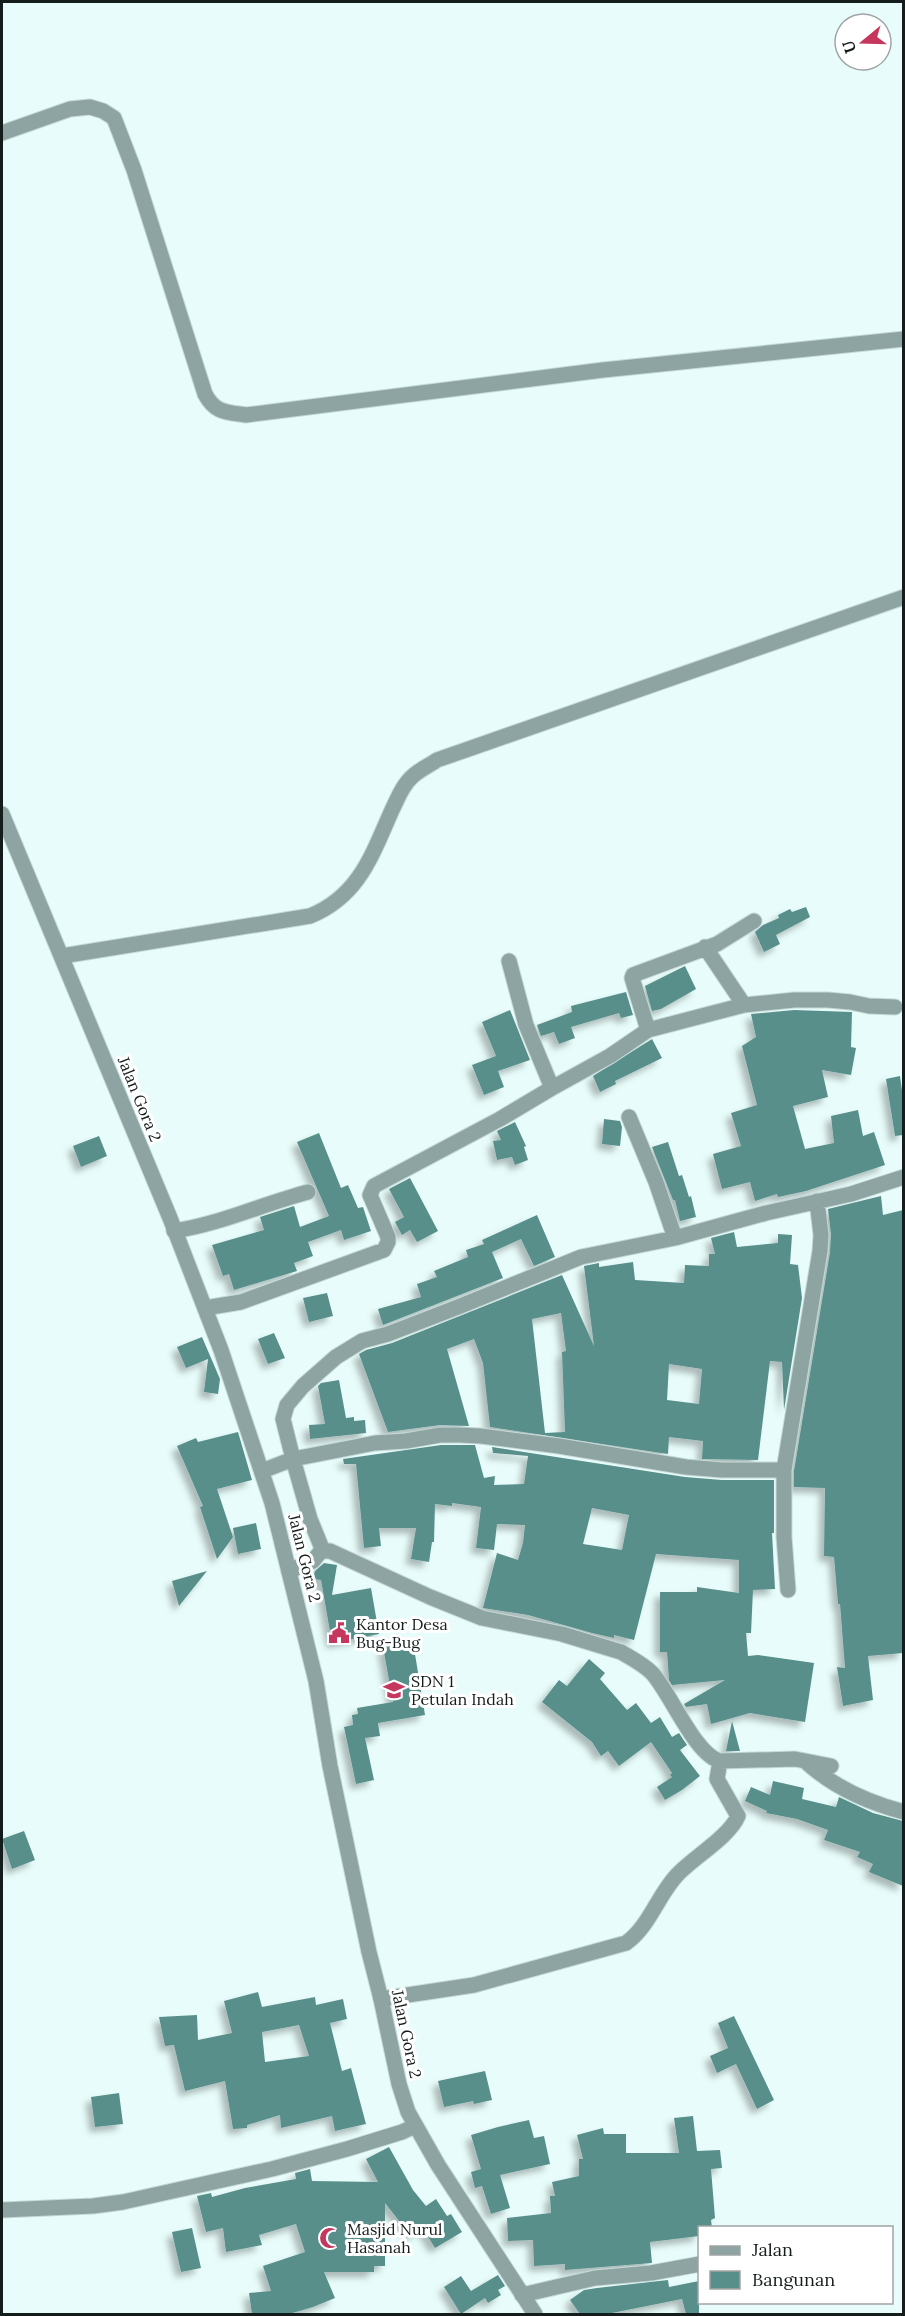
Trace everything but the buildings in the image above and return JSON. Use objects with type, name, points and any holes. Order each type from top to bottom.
[{"type":"street","points":[[2,133],[70,109],[90,107],[114,118],[134,170],[205,394],[211,405],[221,411],[246,415],[603,370],[903,339]]},
{"type":"street","points":[[62,956],[310,916],[328,909],[361,876],[376,852],[401,791],[413,775],[437,760],[903,597]]},
{"type":"street","name":"Jalan Gora 2","points":[[2,814],[205,1308],[262,1471],[281,1534],[316,1681],[330,1766],[399,2084],[415,2126],[535,2314]]},
{"type":"street","points":[[648,1030],[632,977],[734,935],[754,921]]},
{"type":"street","points":[[705,947],[744,1005]]},
{"type":"street","points":[[509,961],[526,1025],[552,1088]]},
{"type":"street","points":[[205,1308],[241,1302],[384,1250],[387,1248],[388,1237],[370,1195],[372,1188],[455,1145],[610,1056],[648,1030],[744,1005],[794,1000],[828,1000],[895,1007]]},
{"type":"street","points":[[629,1117],[675,1238]]},
{"type":"street","points":[[289,1571],[318,1558],[321,1546],[310,1519],[283,1419],[287,1405],[303,1386],[346,1350],[362,1341],[438,1315],[580,1257],[675,1238],[851,1194],[903,1177]]},
{"type":"street","points":[[174,1232],[308,1192]]},
{"type":"street","points":[[788,1590],[783,1506],[784,1470],[820,1251],[821,1236],[817,1202]]},
{"type":"street","points":[[262,1471],[293,1459],[375,1443],[406,1441],[440,1435],[471,1435],[559,1446],[686,1467],[722,1470],[784,1470]]},
{"type":"street","points":[[321,1551],[330,1551],[482,1618],[562,1634],[621,1652],[652,1673],[700,1745],[712,1758],[720,1761],[776,1759],[831,1766]]},
{"type":"street","points":[[381,1999],[474,1985],[626,1943],[639,1931],[676,1876],[725,1833],[738,1816],[717,1779],[720,1761]]},
{"type":"street","points":[[805,1761],[840,1788],[884,1807],[903,1812]]},
{"type":"street","points":[[2,2210],[93,2206],[143,2198],[291,2164],[402,2132],[415,2126]]},
{"type":"street","points":[[522,2295],[595,2278],[651,2273],[698,2264]]},
{"type":"place","name":"Kantor Desa Bug-Bug","points":[[339,1633]]},
{"type":"place","name":"SDN 1 Petulan Indah","points":[[394,1690]]},
{"type":"place","name":"Masjid Nurul Hasanah","points":[[330,2238]]}]
